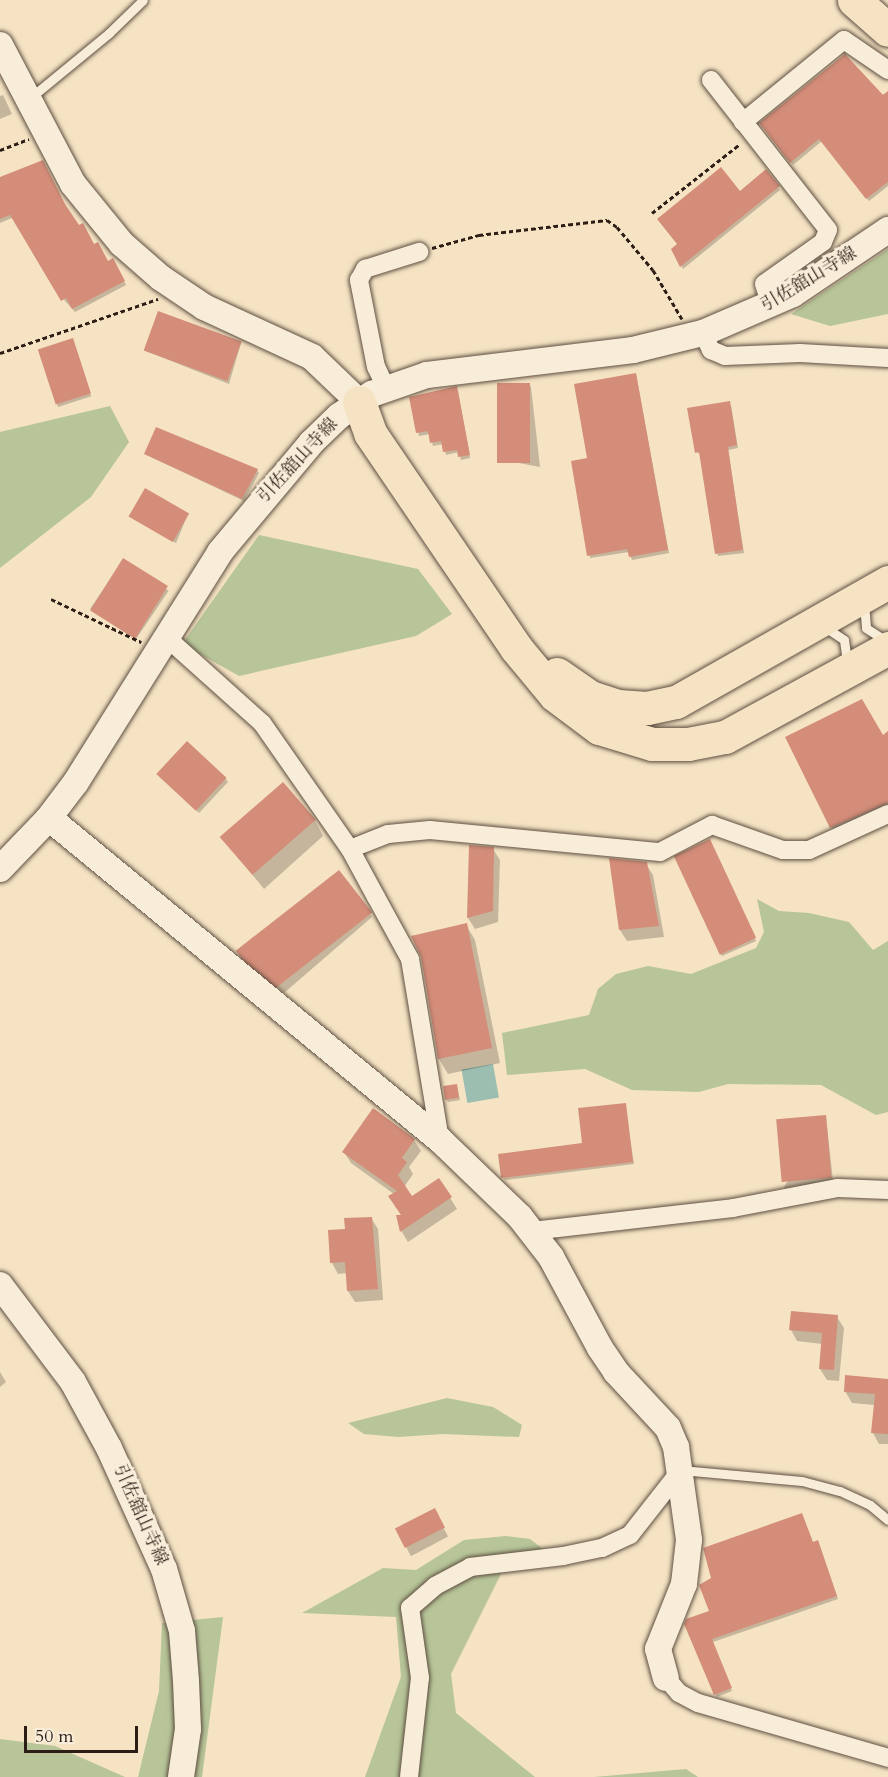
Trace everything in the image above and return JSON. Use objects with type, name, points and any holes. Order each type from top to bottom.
[{"type":"highway","points":[[854,0],[888,30]]},
{"type":"highway","points":[[871,0],[888,14]]},
{"type":"highway","points":[[372,395],[382,425],[539,656],[563,680],[590,697],[633,708],[676,702],[882,585]]},
{"type":"highway","points":[[372,395],[370,433],[516,648],[555,695],[583,718],[633,740],[670,745],[707,742],[742,730],[888,648]]},
{"type":"street","points":[[748,128],[844,40],[888,70]]},
{"type":"street","points":[[0,45],[73,184],[104,225],[141,262],[173,287],[212,311],[312,357],[372,395],[376,367],[359,280],[365,269],[419,252]]},
{"type":"street","points":[[711,80],[828,230],[823,242],[764,284],[771,306]]},
{"type":"street","name":"引佐舘山寺線","points":[[0,870],[49,818],[89,763],[206,572],[250,514],[325,429],[372,395],[427,375],[633,350],[696,335],[771,306],[822,277],[888,230]]},
{"type":"street","points":[[696,335],[711,350],[725,356],[800,353],[888,358]]},
{"type":"street","points":[[161,644],[262,723],[350,849],[410,959],[440,1140]]},
{"type":"street","points":[[350,849],[388,834],[430,830],[660,852],[711,825],[783,850],[809,850],[888,814]]},
{"type":"street","points":[[49,818],[440,1140],[532,1231],[616,1372],[668,1428],[681,1470],[689,1540],[684,1584],[658,1648],[666,1678],[679,1693],[698,1703],[888,1758]]},
{"type":"street","points":[[532,1231],[733,1208],[838,1188],[888,1190]]},
{"type":"street","name":"引佐舘山寺線","points":[[0,1285],[73,1382],[109,1448],[164,1569],[182,1631],[186,1671],[188,1729],[181,1777]]},
{"type":"street","points":[[409,1777],[420,1678],[410,1608],[435,1586],[470,1567],[563,1556],[602,1548],[630,1535],[681,1470]]},
{"type":"lane","points":[[27,99],[109,33],[143,0]]},
{"type":"lane","points":[[882,585],[866,599],[863,621],[871,634],[888,642]]},
{"type":"lane","points":[[805,630],[827,627],[844,640],[847,662],[834,679]]},
{"type":"lane","points":[[681,1470],[802,1481],[840,1491],[870,1504],[888,1520]]},
{"type":"path","points":[[651,213],[748,128]]},
{"type":"path","points":[[0,150],[45,132]]},
{"type":"path","points":[[419,252],[479,235],[607,220],[617,227],[653,270],[685,325],[696,335]]},
{"type":"path","points":[[0,353],[126,312],[167,295],[173,287]]},
{"type":"path","points":[[51,599],[161,644]]},
{"type":"green space","points":[[888,249],[888,314],[830,326],[791,314]]},
{"type":"green space","points":[[110,406],[129,442],[91,497],[0,568],[0,432]]},
{"type":"green space","points":[[259,535],[418,569],[452,614],[416,636],[239,676],[182,644]]},
{"type":"green space","points":[[757,899],[779,911],[809,913],[849,922],[873,950],[888,941],[888,1112],[876,1115],[821,1085],[728,1084],[699,1092],[632,1090],[585,1069],[507,1075],[502,1033],[589,1015],[598,989],[616,974],[648,966],[691,974],[756,948],[764,932]]},
{"type":"green space","points":[[447,1398],[493,1407],[522,1425],[519,1437],[443,1434],[398,1437],[364,1434],[348,1423]]},
{"type":"green space","points":[[506,1536],[530,1539],[543,1549],[502,1572],[451,1674],[456,1713],[535,1777],[365,1777],[401,1677],[396,1617],[302,1613],[383,1568],[416,1570],[464,1540]]},
{"type":"green space","points":[[223,1617],[202,1777],[138,1777],[159,1691],[162,1623]]},
{"type":"green space","points":[[0,1739],[55,1746],[125,1777],[0,1777]]},
{"type":"green space","points":[[686,1769],[698,1777],[594,1777]]},
{"type":"shaded area","points":[[493,1064],[499,1097],[467,1103],[461,1070]]},
{"type":"building","points":[[845,54],[883,95],[888,91],[888,182],[866,199],[819,139],[790,163],[759,123]]},
{"type":"building","points":[[43,160],[65,204],[79,225],[83,223],[94,244],[98,242],[108,261],[113,258],[125,281],[72,309],[66,298],[61,301],[10,215],[0,219],[0,177]]},
{"type":"building","points":[[721,167],[740,191],[766,169],[780,186],[680,267],[671,249],[677,244],[657,219]]},
{"type":"building","points":[[158,311],[242,341],[227,381],[144,350]]},
{"type":"building","points":[[73,338],[91,393],[56,405],[38,349]]},
{"type":"building","points":[[636,373],[668,550],[629,557],[627,549],[587,556],[571,461],[587,458],[574,384]]},
{"type":"building","points":[[497,383],[530,383],[530,463],[497,463]]},
{"type":"building","points":[[457,386],[470,455],[458,457],[457,450],[443,452],[441,441],[430,443],[428,431],[416,433],[409,397]]},
{"type":"building","points":[[730,401],[737,445],[728,447],[743,550],[715,554],[699,452],[695,453],[687,408]]},
{"type":"building","points":[[156,427],[258,469],[242,499],[144,454]]},
{"type":"building","points":[[145,488],[189,514],[173,542],[129,517]]},
{"type":"building","points":[[123,558],[168,586],[135,639],[90,611]]},
{"type":"building","points":[[862,699],[883,735],[888,731],[888,803],[830,828],[785,737]]},
{"type":"building","points":[[187,741],[226,778],[196,811],[156,774]]},
{"type":"building","points":[[283,782],[316,820],[252,875],[220,837]]},
{"type":"building","points":[[710,839],[756,938],[720,955],[674,856]]},
{"type":"building","points":[[469,845],[494,847],[493,911],[467,918]]},
{"type":"building","points":[[609,858],[647,862],[659,926],[619,930]]},
{"type":"building","points":[[339,870],[372,913],[269,993],[236,951]]},
{"type":"building","points":[[467,923],[492,1048],[438,1059],[421,957],[411,936]]},
{"type":"building","points":[[457,1084],[459,1098],[445,1100],[443,1086]]},
{"type":"building","points":[[626,1103],[633,1162],[501,1178],[498,1154],[582,1143],[578,1108]]},
{"type":"building","points":[[373,1108],[415,1139],[402,1158],[407,1162],[398,1175],[412,1196],[439,1178],[452,1197],[400,1232],[396,1215],[401,1215],[388,1196],[397,1191],[342,1152]]},
{"type":"building","points":[[826,1115],[831,1178],[782,1182],[776,1119]]},
{"type":"building","points":[[372,1217],[378,1289],[347,1291],[345,1262],[330,1263],[328,1230],[345,1229],[344,1218]]},
{"type":"building","points":[[791,1311],[838,1315],[834,1370],[819,1369],[822,1333],[789,1330]]},
{"type":"building","points":[[845,1375],[888,1379],[888,1434],[871,1433],[875,1394],[844,1392]]},
{"type":"building","points":[[435,1508],[445,1528],[405,1548],[395,1528]]},
{"type":"building","points":[[802,1513],[813,1542],[818,1540],[837,1596],[712,1639],[732,1688],[714,1695],[684,1624],[686,1619],[709,1611],[699,1585],[711,1578],[703,1548]]}]
